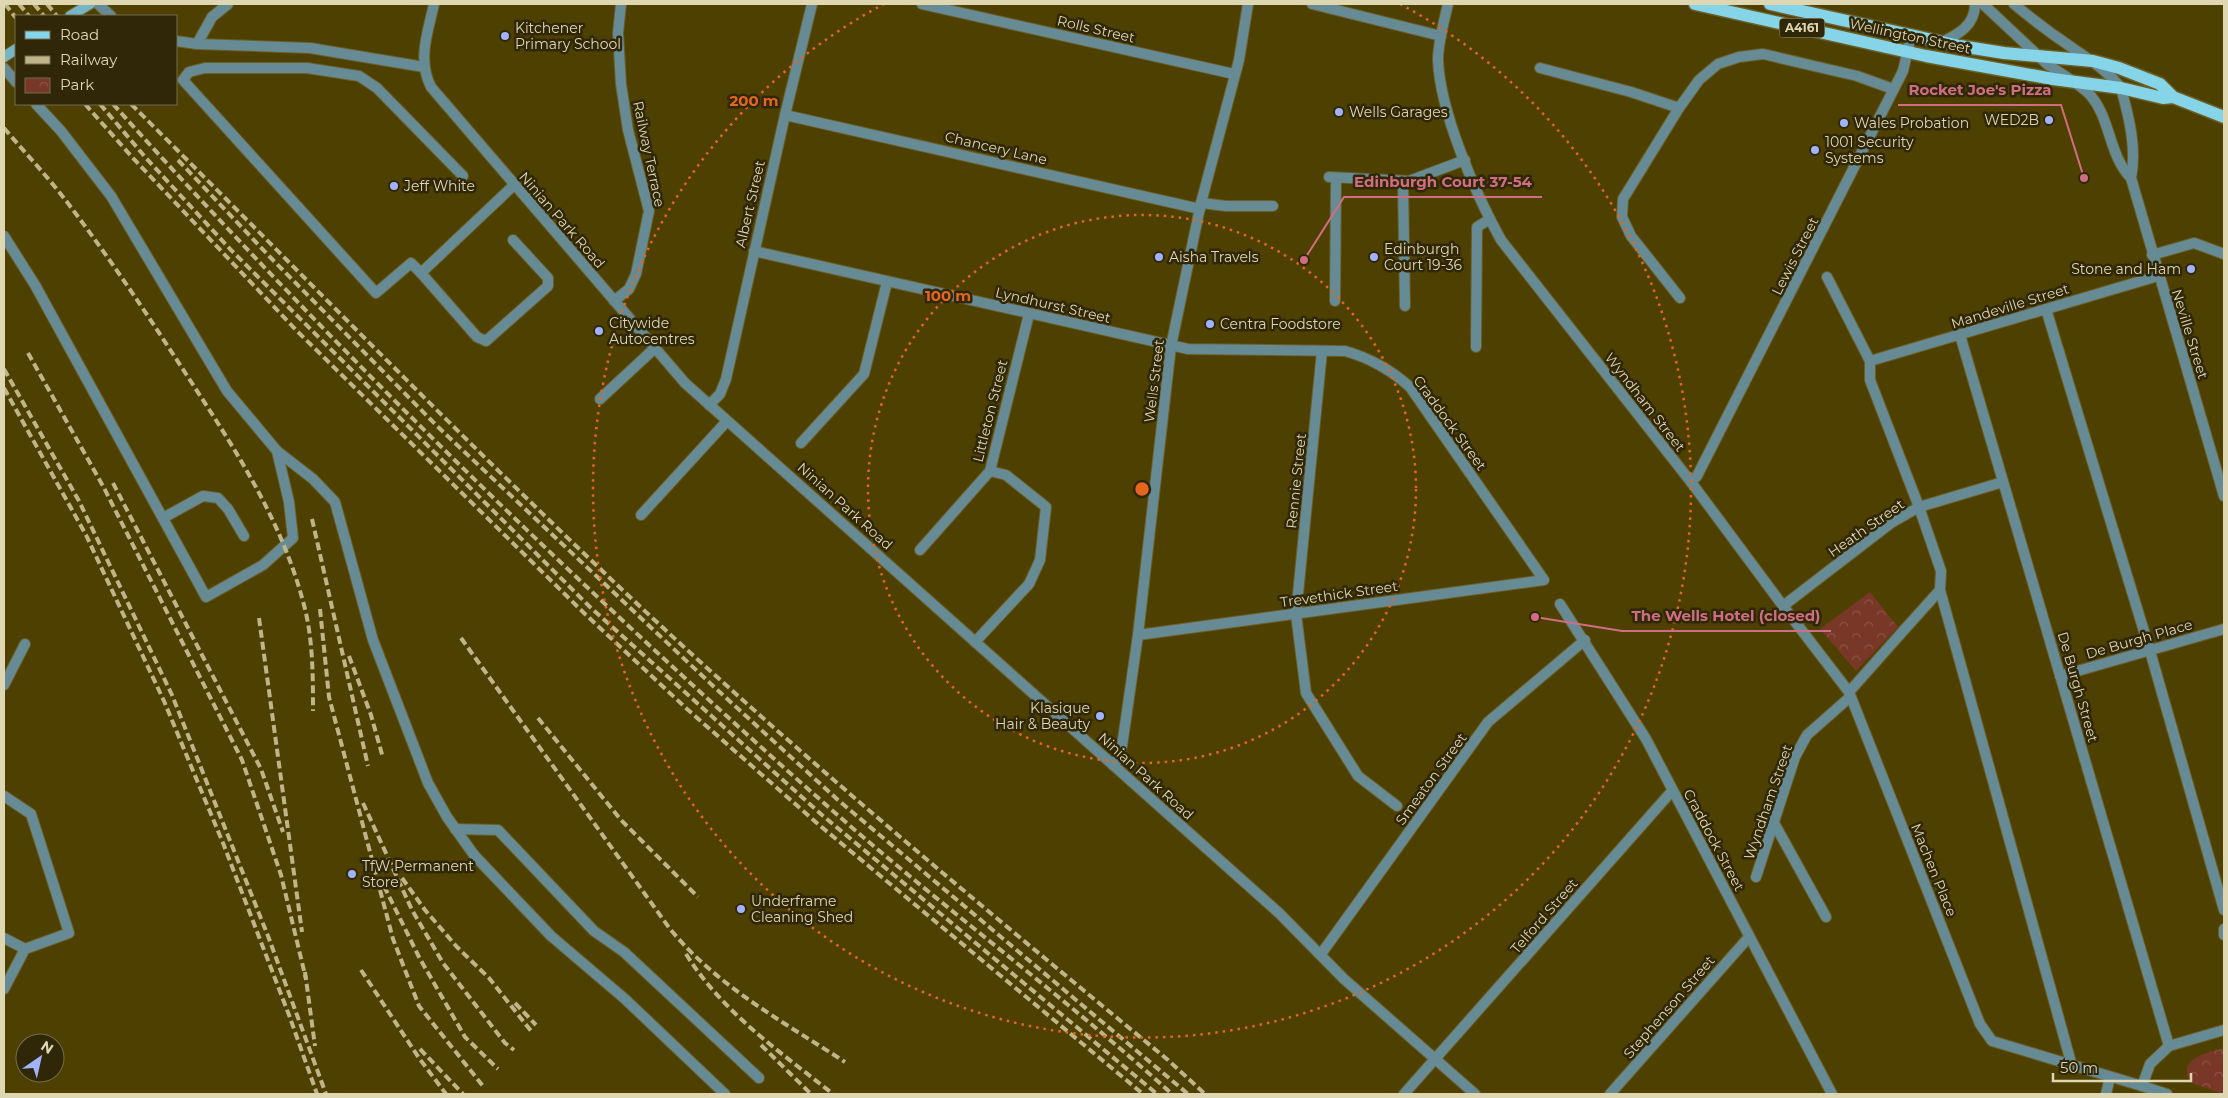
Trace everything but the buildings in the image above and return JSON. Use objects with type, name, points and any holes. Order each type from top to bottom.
[{"type":"main road","points":[[72,15],[90,4]]},
{"type":"main road","name":"Wellington Street","points":[[1695,4],[1908,52],[2053,79],[2072,80],[2121,88]]},
{"type":"main road","name":"Wellington Street","points":[[1770,4],[1912,36],[2004,53],[2093,61]]},
{"type":"main road","points":[[4,57],[15,50]]},
{"type":"main road","name":"A4161","points":[[2093,61],[2119,68],[2160,84],[2173,97],[2224,117]]},
{"type":"main road","name":"A4161","points":[[2121,88],[2163,98],[2173,97]]},
{"type":"street","points":[[98,4],[110,15]]},
{"type":"street","points":[[197,44],[212,17],[228,4]]},
{"type":"street","points":[[178,40],[197,44],[310,48],[424,67],[425,47],[434,4]]},
{"type":"street","name":"Railway Terrace","points":[[614,301],[629,289],[636,274],[648,212],[628,130],[621,84],[618,33],[621,4]]},
{"type":"street","name":"Albert Street","points":[[709,405],[724,388],[785,115],[812,4]]},
{"type":"street","name":"Rolls Street","points":[[922,4],[1234,74]]},
{"type":"street","name":"Wells Street","points":[[1113,765],[1119,757],[1122,746],[1138,635],[1171,346],[1201,206],[1234,74],[1248,4]]},
{"type":"street","points":[[1312,4],[1441,36]]},
{"type":"street","name":"Wyndham Street","points":[[1448,4],[1438,60],[1447,108],[1480,201],[1501,240],[1691,482],[1783,606]]},
{"type":"street","points":[[1942,42],[1967,27],[1973,17],[1975,4]]},
{"type":"street","name":"Neville Street","points":[[1984,4],[2038,55],[2090,94],[2099,107],[2120,168],[2131,178]]},
{"type":"street","points":[[2014,4],[2093,61],[2112,76],[2121,88]]},
{"type":"street","name":"Lewis Street","points":[[1691,482],[1697,476],[1903,72],[1912,36]]},
{"type":"street","points":[[1680,298],[1631,236],[1622,217],[1623,199],[1679,108],[1699,80],[1718,64],[1739,57],[1763,54],[1857,76],[1893,89]]},
{"type":"street","name":"Ninian Park Road","points":[[424,67],[431,87],[440,99],[654,348],[709,405],[1279,913],[1344,979],[1475,1094]]},
{"type":"street","points":[[4,68],[15,81]]},
{"type":"street","points":[[463,176],[377,88],[359,76],[307,68],[205,68],[190,72],[183,80],[376,293],[411,263],[477,337],[486,341],[548,286],[548,278],[513,240]]},
{"type":"street","points":[[1540,68],[1631,92],[1679,108]]},
{"type":"street","name":"Neville Street","points":[[2121,88],[2130,125],[2134,163],[2131,178],[2158,276],[2224,496]]},
{"type":"street","points":[[37,105],[61,131],[110,196],[227,391],[277,452],[313,480],[335,502],[373,640],[428,782],[455,829],[474,855],[551,936],[625,999],[725,1094]]},
{"type":"street","name":"Chancery Lane","points":[[785,115],[1201,206],[1273,206]]},
{"type":"street","points":[[1335,301],[1333,178],[1403,182],[1465,160]]},
{"type":"street","points":[[1403,182],[1406,306]]},
{"type":"street","points":[[421,273],[514,185]]},
{"type":"street","points":[[1476,347],[1476,227],[1490,219]]},
{"type":"street","points":[[4,236],[35,286],[206,596],[263,565],[293,538],[289,502],[277,452]]},
{"type":"street","points":[[2152,255],[2194,243],[2224,254]]},
{"type":"street","name":"Lyndhurst Street","points":[[754,251],[1171,346]]},
{"type":"street","points":[[1827,276],[1870,361],[1870,380],[1920,507],[1942,571],[1940,590],[2072,1066]]},
{"type":"street","name":"Mandeville Street","points":[[1870,361],[2158,276]]},
{"type":"street","points":[[801,443],[864,374],[887,282]]},
{"type":"street","points":[[2046,309],[2150,651],[2224,910]]},
{"type":"street","name":"Littleton Street","points":[[920,550],[990,471],[1029,314]]},
{"type":"street","name":"De Burgh Street","points":[[1960,335],[2169,1046]]},
{"type":"street","name":"Craddock Street","points":[[1171,346],[1188,349],[1344,351],[1365,356],[1394,373],[1410,387],[1544,580]]},
{"type":"street","points":[[600,399],[654,348]]},
{"type":"street","name":"Rennie Street","points":[[1322,352],[1296,614],[1306,693],[1358,776],[1397,806]]},
{"type":"street","points":[[641,515],[727,421]]},
{"type":"street","points":[[976,642],[1029,584],[1040,560],[1046,508],[1006,475],[990,471]]},
{"type":"street","name":"Heath Street","points":[[1783,606],[1891,523],[1920,507],[2002,482]]},
{"type":"street","points":[[163,518],[203,496],[218,498],[228,509],[244,536]]},
{"type":"street","name":"Trevethick Street","points":[[1138,635],[1544,580]]},
{"type":"street","name":"Wyndham Street","points":[[1756,877],[1795,757],[1807,735],[1850,694],[1940,590]]},
{"type":"street","name":"Craddock Street","points":[[1560,604],[1585,640],[1646,739],[1832,1094]]},
{"type":"street","name":"Machen Place","points":[[1783,606],[1850,694],[1986,1034],[1999,1045],[2167,1094]]},
{"type":"street","name":"De Burgh Place","points":[[2060,676],[2224,629]]},
{"type":"street","name":"Smeaton Street","points":[[1320,954],[1488,722],[1585,640]]},
{"type":"street","points":[[4,685],[24,644]]},
{"type":"street","name":"Telford Street","points":[[1404,1094],[1672,791]]},
{"type":"street","points":[[4,796],[31,814],[69,933],[25,949],[4,989]]},
{"type":"street","points":[[1774,823],[1826,917]]},
{"type":"street","points":[[455,829],[498,830],[594,931],[624,952],[759,1078]]},
{"type":"street","points":[[2224,929],[2224,935]]},
{"type":"street","name":"Stephenson Street","points":[[1610,1094],[1749,937]]},
{"type":"street","points":[[4,938],[25,949]]},
{"type":"street","points":[[2142,1086],[2150,1064],[2169,1046],[2224,1030]]},
{"type":"street","points":[[2106,1094],[2110,1077]]},
{"type":"green space","points":[[1870,592],[1898,627],[1856,671],[1820,629]]},
{"type":"green space","points":[[2224,1048],[2224,1094],[2191,1083],[2187,1075],[2187,1068],[2190,1062],[2202,1055]]},
{"type":"railway","points":[[5,4],[15,17]]},
{"type":"railway","points":[[19,4],[28,15]]},
{"type":"railway","points":[[34,4],[43,15]]},
{"type":"railway","points":[[47,4],[56,15]]},
{"type":"railway","points":[[86,105],[132,157],[297,331],[585,614],[687,709],[818,824],[1143,1094]]},
{"type":"railway","points":[[101,105],[146,158],[230,249],[590,607],[822,815],[1157,1094]]},
{"type":"railway","points":[[114,105],[283,287],[371,376],[459,464],[640,637],[868,841],[1086,1020],[1172,1094]]},
{"type":"railway","points":[[132,105],[492,465],[682,645],[887,826],[1168,1060],[1205,1094]]},
{"type":"railway","points":[[4,128],[62,196],[115,268],[204,402],[256,487],[284,546],[296,577],[305,609],[313,672],[313,711]]},
{"type":"railway","points":[[178,160],[270,257],[437,426],[712,685],[838,800],[1188,1094]]},
{"type":"railway","points":[[28,353],[103,486],[242,760],[281,875],[306,979]]},
{"type":"railway","points":[[4,369],[79,501],[172,695],[268,936],[326,1094]]},
{"type":"railway","points":[[4,388],[86,535],[164,701],[223,843],[317,1094]]},
{"type":"railway","points":[[113,483],[261,769],[283,832]]},
{"type":"railway","points":[[312,519],[368,766]]},
{"type":"railway","points":[[320,609],[329,697],[393,939],[419,1006],[483,1086]]},
{"type":"railway","points":[[259,618],[302,932]]},
{"type":"railway","points":[[461,638],[670,929],[689,950],[730,986],[752,1002],[845,1062]]},
{"type":"railway","points":[[349,656],[371,715],[383,758]]},
{"type":"railway","points":[[538,718],[621,820],[698,897]]},
{"type":"railway","points":[[363,803],[412,910],[443,963],[505,1043],[514,1050]]},
{"type":"railway","points":[[402,878],[425,910],[457,947],[489,978],[531,1031]]},
{"type":"railway","points":[[384,886],[419,957],[465,1037],[498,1069]]},
{"type":"railway","points":[[686,954],[717,995],[735,1013],[753,1030],[833,1094]]},
{"type":"railway","points":[[361,970],[419,1058],[446,1094]]},
{"type":"railway","points":[[305,972],[315,1046]]},
{"type":"railway","points":[[515,1003],[536,1025]]},
{"type":"railway","points":[[761,1045],[811,1094]]},
{"type":"railway","points":[[420,1049],[463,1094]]},
{"type":"place","name":"Kitchener Primary School","points":[[505,36]]},
{"type":"place","name":"Wells Garages","points":[[1339,112]]},
{"type":"place","name":"WED2B","points":[[2049,120]]},
{"type":"place","name":"Wales Probation","points":[[1844,123]]},
{"type":"place","name":"1001 Security Systems","points":[[1815,150]]},
{"type":"place","name":"Rocket Joe's Pizza","points":[[2084,178]]},
{"type":"place","name":"Jeff White","points":[[394,186]]},
{"type":"place","name":"Aisha Travels","points":[[1159,257]]},
{"type":"place","name":"Edinburgh Court 19-36","points":[[1374,257]]},
{"type":"place","name":"Edinburgh Court 37-54","points":[[1304,260]]},
{"type":"place","name":"Stone and Ham","points":[[2191,269]]},
{"type":"place","name":"Centra Foodstore","points":[[1210,324]]},
{"type":"place","name":"Citywide Autocentres","points":[[599,331]]},
{"type":"place","name":"The Wells Hotel (closed)","points":[[1535,617]]},
{"type":"place","name":"Klasique Hair & Beauty","points":[[1100,716]]},
{"type":"place","name":"TfW Permanent Store","points":[[352,874]]},
{"type":"place","name":"Underframe Cleaning Shed","points":[[741,909]]}]
